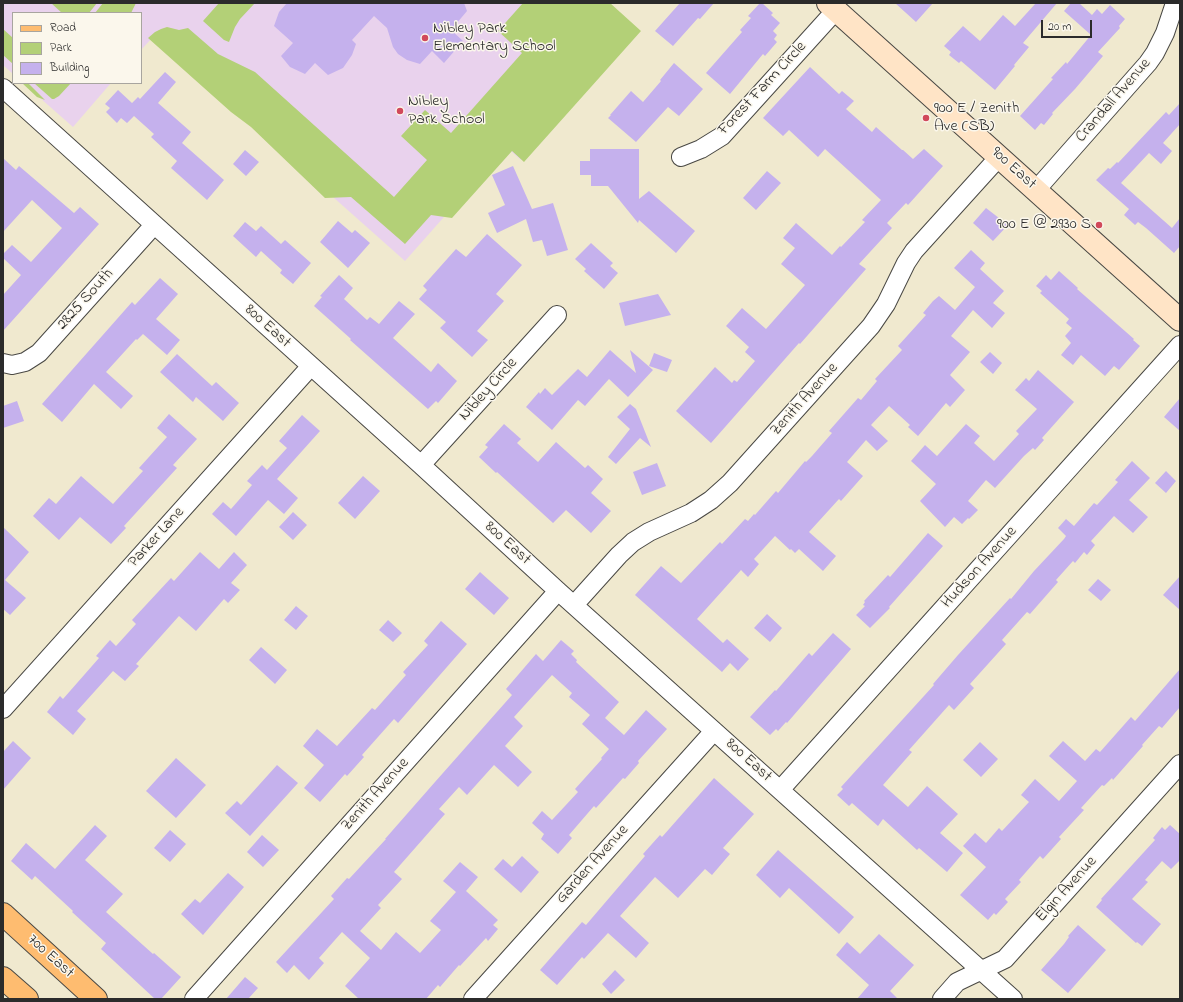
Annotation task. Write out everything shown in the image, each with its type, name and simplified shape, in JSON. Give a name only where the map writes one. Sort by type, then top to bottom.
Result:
[{"type":"main road","name":"700 East","points":[[3,914],[96,999]]},
{"type":"main road","points":[[3,978],[27,999]]},
{"type":"street","name":"Forest Farm Circle","points":[[681,157],[702,149],[722,136],[832,6]]},
{"type":"street","name":"900 East","points":[[832,6],[1180,320]]},
{"type":"street","name":"Crandall Avenue","points":[[1036,190],[1148,63],[1161,43],[1176,8]]},
{"type":"street","name":"800 East","points":[[3,88],[558,591],[1012,999]]},
{"type":"street","name":"Zenith Avenue","points":[[574,605],[619,555],[633,542],[649,532],[691,513],[711,500],[730,483],[871,326],[886,304],[910,257],[999,157]]},
{"type":"street","name":"2825 South","points":[[7,364],[25,362],[39,353],[154,225]]},
{"type":"street","name":"Nibley Circle","points":[[421,466],[557,315]]},
{"type":"street","name":"Hudson Avenue","points":[[780,790],[1180,346]]},
{"type":"street","name":"Parker Lane","points":[[3,709],[311,366]]},
{"type":"street","name":"Zenith Avenue","points":[[194,999],[558,591]]},
{"type":"street","name":"Garden Avenue","points":[[473,999],[714,731]]},
{"type":"street","name":"Elgin Avenue","points":[[942,999],[957,982],[1005,960],[1180,764]]},
{"type":"shaded area","name":"Nibley Park School","points":[[3,3],[608,3],[637,29],[521,160],[506,147],[405,261],[153,37],[142,49],[142,12],[12,12],[12,73],[3,65]]},
{"type":"shaded area","points":[[24,84],[110,84],[73,127]]},
{"type":"green space","points":[[51,3],[97,3],[90,12],[61,12]]},
{"type":"green space","points":[[103,3],[136,3],[132,12],[96,12]]},
{"type":"green space","points":[[219,3],[255,3],[240,19],[229,42],[224,40],[203,21]]},
{"type":"green space","points":[[523,3],[610,3],[641,31],[524,162],[512,151],[452,218],[431,215],[405,244],[351,197],[325,198],[251,127],[231,112],[148,38],[155,32],[167,27],[179,30],[188,28],[218,54],[255,72],[394,197],[427,160],[401,136],[425,110],[451,133],[522,53],[498,31]]},
{"type":"green space","points":[[3,29],[12,37],[12,63],[3,55]]},
{"type":"green space","points":[[23,84],[29,84],[45,100],[37,97]]},
{"type":"green space","points":[[35,84],[70,84],[59,96],[52,99]]},
{"type":"building","name":"Nibley Park Elementary School","points":[[287,3],[464,3],[467,11],[451,30],[463,41],[444,63],[432,51],[420,64],[407,60],[398,54],[393,47],[387,28],[374,16],[352,40],[356,44],[352,55],[343,68],[328,75],[315,63],[305,74],[290,67],[281,56],[293,43],[274,26],[279,12]]},
{"type":"building","points":[[680,3],[714,3],[700,19],[698,18],[673,46],[655,31]]},
{"type":"building","points":[[760,3],[762,3],[773,13],[771,15],[780,23],[773,31],[777,35],[774,39],[777,42],[765,56],[763,54],[730,94],[706,73],[742,32],[740,30],[751,18],[748,16]]},
{"type":"building","points":[[895,3],[933,3],[916,22]]},
{"type":"building","points":[[1036,3],[1057,3],[1023,43],[1029,47],[995,90],[961,61],[959,63],[949,55],[951,52],[944,46],[963,26],[980,41],[1003,15],[1015,26]]},
{"type":"building","points":[[1071,3],[1079,3],[1092,15],[1097,9],[1102,14],[1110,5],[1125,19],[1119,26],[1120,28],[1098,52],[1103,56],[1052,113],[1053,114],[1044,125],[1041,123],[1035,130],[1020,116],[1053,79],[1051,78],[1066,62],[1067,64],[1091,35],[1064,11]]},
{"type":"building","points":[[674,63],[703,89],[679,116],[668,107],[636,142],[608,118],[631,91],[643,102]]},
{"type":"building","points":[[810,67],[839,94],[842,91],[854,101],[846,109],[872,132],[876,127],[913,159],[924,149],[943,166],[908,205],[906,203],[887,223],[892,228],[859,264],[866,269],[711,443],[676,411],[715,367],[732,383],[734,380],[737,382],[755,361],[745,352],[749,347],[726,326],[742,308],[766,329],[805,285],[781,264],[795,248],[783,238],[796,223],[832,255],[865,222],[862,220],[881,200],[825,149],[818,157],[789,130],[783,136],[763,118]]},
{"type":"building","points":[[165,72],[176,82],[158,103],[191,132],[182,143],[224,180],[207,200],[171,168],[177,161],[151,137],[154,134],[134,116],[127,123],[121,118],[117,123],[106,112],[110,108],[105,104],[118,90],[132,103],[138,97],[140,99]]},
{"type":"building","points":[[1180,103],[1180,124],[1163,143],[1172,151],[1161,164],[1149,153],[1121,183],[1172,228],[1180,218],[1180,246],[1174,253],[1146,228],[1138,222],[1135,225],[1124,215],[1129,209],[1096,180],[1108,168],[1110,169],[1117,162],[1118,163],[1166,112],[1169,115]]},
{"type":"building","points":[[590,149],[639,149],[639,199],[649,191],[695,231],[676,253],[639,220],[638,223],[608,186],[591,186],[591,175],[580,175],[580,161],[590,161]]},
{"type":"building","points":[[245,150],[259,162],[246,176],[233,164]]},
{"type":"building","points":[[3,158],[16,170],[19,166],[74,213],[80,207],[99,224],[3,331],[3,295],[21,275],[3,258],[3,254],[12,245],[31,262],[62,228],[32,200],[3,232]]},
{"type":"building","points":[[513,166],[532,209],[553,203],[568,250],[547,256],[542,240],[533,242],[526,219],[497,233],[488,213],[505,205],[492,175]]},
{"type":"building","points":[[767,171],[781,183],[756,210],[743,198]]},
{"type":"building","points":[[986,208],[1008,225],[993,241],[973,223]]},
{"type":"building","points":[[338,221],[352,233],[355,230],[370,243],[348,268],[320,242]]},
{"type":"building","points":[[245,222],[256,231],[261,226],[281,244],[285,240],[311,263],[293,284],[280,273],[282,270],[261,251],[256,257],[233,236]]},
{"type":"building","points":[[487,234],[522,265],[496,294],[504,301],[477,331],[488,340],[472,357],[440,328],[446,322],[419,299],[427,290],[423,286],[456,249],[466,257]]},
{"type":"building","points":[[591,243],[613,263],[610,266],[618,273],[604,289],[584,271],[586,269],[575,259]]},
{"type":"building","points":[[971,250],[985,263],[980,269],[1004,291],[993,303],[1005,313],[992,328],[973,310],[951,336],[970,352],[950,375],[965,390],[950,407],[946,403],[918,436],[908,427],[910,425],[889,406],[871,425],[888,441],[877,451],[866,440],[847,462],[863,476],[841,501],[839,499],[809,532],[836,556],[823,571],[799,549],[795,553],[775,536],[754,559],[759,564],[748,577],[741,570],[697,619],[723,643],[727,639],[749,659],[738,671],[730,663],[722,672],[635,595],[661,566],[681,583],[720,542],[722,544],[745,519],[748,521],[754,514],[755,515],[776,491],[778,493],[805,461],[806,462],[812,456],[832,433],[829,431],[858,398],[861,400],[877,381],[875,379],[902,350],[898,346],[926,315],[923,313],[933,301],[939,296],[955,310],[975,287],[954,268]]},
{"type":"building","points":[[1059,271],[1140,346],[1119,370],[1114,366],[1105,376],[1081,355],[1073,365],[1061,355],[1071,343],[1065,336],[1072,328],[1066,323],[1069,319],[1040,293],[1042,291],[1036,286],[1046,275],[1051,280]]},
{"type":"building","points":[[339,275],[353,288],[344,299],[367,320],[370,317],[379,324],[399,301],[415,314],[393,338],[431,372],[438,363],[457,381],[438,403],[436,401],[428,409],[314,306],[322,297],[320,296]]},
{"type":"building","points":[[160,278],[178,294],[156,319],[180,340],[167,355],[143,334],[137,340],[136,339],[106,372],[133,396],[121,409],[94,384],[62,422],[42,404],[132,302],[135,305]]},
{"type":"building","points":[[658,294],[671,315],[625,326],[619,303]]},
{"type":"building","points":[[610,350],[636,373],[630,350],[653,370],[628,397],[609,379],[585,406],[578,400],[552,430],[526,407],[539,392],[540,394],[545,388],[552,395],[578,369],[587,377]]},
{"type":"building","points":[[990,352],[1002,363],[993,374],[980,362]]},
{"type":"building","points":[[654,353],[672,360],[667,372],[649,366]]},
{"type":"building","points":[[177,354],[212,386],[216,382],[239,403],[223,421],[196,397],[193,402],[160,372]]},
{"type":"building","points":[[1038,370],[1074,402],[1042,438],[1044,440],[1035,450],[1033,448],[1024,456],[995,488],[986,480],[968,501],[978,510],[969,519],[968,518],[962,524],[954,517],[945,527],[920,501],[936,484],[911,461],[925,445],[937,456],[966,424],[980,436],[974,443],[994,461],[1019,434],[1016,431],[1037,409],[1015,390],[1026,378],[1029,381]]},
{"type":"building","points":[[1180,398],[1180,431],[1164,417]]},
{"type":"building","points":[[17,401],[24,421],[3,428],[3,406]]},
{"type":"building","points":[[630,404],[636,409],[651,447],[640,438],[616,464],[608,457],[630,429],[617,417]]},
{"type":"building","points":[[169,414],[197,439],[173,465],[177,468],[124,526],[126,528],[111,544],[80,517],[59,540],[33,516],[49,498],[56,504],[81,476],[113,504],[143,471],[139,468],[167,437],[157,428]]},
{"type":"building","points":[[302,415],[320,431],[277,479],[298,498],[284,514],[268,500],[236,536],[212,514],[223,502],[231,509],[252,485],[247,481],[262,465],[267,470],[287,448],[279,441]]},
{"type":"building","points":[[504,424],[521,439],[517,443],[538,462],[556,442],[585,468],[588,465],[603,479],[591,493],[611,511],[591,533],[566,510],[553,523],[479,457],[488,447],[485,445]]},
{"type":"building","points":[[1132,461],[1150,478],[1129,500],[1148,517],[1133,533],[1114,516],[1091,541],[1095,545],[1087,555],[1084,552],[1075,563],[1073,561],[1056,580],[1058,582],[1030,614],[1027,612],[1002,640],[1006,644],[970,684],[974,688],[954,710],[949,705],[909,750],[912,752],[883,785],[908,807],[927,786],[958,814],[940,833],[963,853],[947,872],[919,848],[917,850],[883,819],[878,826],[852,803],[849,806],[837,795],[843,789],[841,787],[934,685],[933,684],[958,655],[1010,598],[1011,599],[1034,571],[1064,539],[1066,536],[1058,528],[1066,519],[1074,526],[1094,503],[1097,505],[1118,482],[1115,480]]},
{"type":"building","points":[[657,463],[666,486],[642,495],[633,472]]},
{"type":"building","points":[[1166,471],[1176,481],[1166,493],[1155,483]]},
{"type":"building","points":[[363,476],[380,491],[355,519],[338,503]]},
{"type":"building","points":[[293,512],[307,525],[293,540],[279,527]]},
{"type":"building","points":[[3,527],[29,552],[5,580],[26,598],[10,615],[3,609]]},
{"type":"building","points":[[928,533],[943,546],[889,607],[890,608],[870,628],[856,615],[865,606],[863,605],[865,602],[864,601],[888,575],[890,577]]},
{"type":"building","points":[[200,552],[219,569],[234,552],[247,565],[231,583],[240,590],[228,603],[224,599],[196,631],[179,616],[136,664],[139,666],[125,681],[113,671],[77,711],[86,719],[73,735],[47,712],[60,696],[63,699],[99,658],[96,656],[110,640],[116,646],[136,624],[132,620],[171,578],[174,581]]},
{"type":"building","points":[[480,572],[509,598],[494,615],[465,589]]},
{"type":"building","points":[[1180,576],[1180,610],[1163,595]]},
{"type":"building","points":[[1098,579],[1111,590],[1101,601],[1088,590]]},
{"type":"building","points":[[296,606],[308,616],[296,630],[284,620]]},
{"type":"building","points":[[767,614],[782,628],[770,642],[754,628]]},
{"type":"building","points":[[388,620],[402,633],[393,642],[379,630]]},
{"type":"building","points":[[441,621],[467,644],[398,723],[394,719],[362,755],[364,757],[347,776],[345,774],[320,802],[304,788],[324,765],[303,746],[317,729],[337,746],[372,708],[375,710],[406,675],[403,672],[428,645],[424,641]]},
{"type":"building","points":[[833,633],[851,649],[787,723],[786,722],[778,731],[776,729],[770,735],[750,717],[775,690],[776,691],[809,653],[812,656]]},
{"type":"building","points":[[561,640],[574,651],[571,654],[577,660],[576,662],[619,702],[605,718],[624,735],[646,710],[667,729],[638,761],[639,763],[625,779],[623,778],[596,808],[594,806],[569,835],[572,838],[558,854],[541,839],[544,834],[532,823],[542,811],[552,820],[578,792],[575,789],[609,749],[582,724],[590,715],[569,697],[572,693],[552,675],[514,717],[523,726],[505,746],[532,772],[518,787],[494,765],[467,795],[459,787],[439,809],[445,814],[394,872],[402,879],[378,905],[381,908],[360,931],[381,950],[396,932],[420,953],[441,930],[430,921],[456,892],[443,881],[460,862],[478,877],[466,891],[498,920],[493,925],[498,929],[488,941],[486,938],[460,966],[459,965],[440,987],[438,985],[426,999],[359,999],[345,986],[370,958],[342,932],[319,958],[324,963],[309,980],[294,965],[287,973],[276,962],[334,899],[331,896],[386,839],[512,695],[506,689],[536,654],[543,661]]},
{"type":"building","points":[[261,647],[287,670],[275,684],[249,660]]},
{"type":"building","points":[[1180,669],[1180,707],[1162,728],[1159,726],[1113,780],[1112,778],[1104,786],[1102,785],[1081,808],[1084,810],[1059,837],[1061,839],[1043,859],[1040,856],[1019,880],[1021,882],[1005,899],[1008,902],[996,915],[994,913],[988,920],[960,895],[986,867],[963,846],[975,833],[986,843],[999,828],[1002,831],[1029,802],[1021,795],[1035,779],[1059,801],[1077,781],[1049,756],[1063,741],[1085,761],[1096,749],[1100,752],[1131,717],[1135,721]]},
{"type":"building","points":[[13,741],[31,758],[3,790],[3,752]]},
{"type":"building","points":[[980,742],[998,759],[981,777],[963,760]]},
{"type":"building","points":[[176,758],[206,785],[176,818],[146,791]]},
{"type":"building","points":[[277,765],[298,783],[250,836],[225,813],[237,801],[241,805]]},
{"type":"building","points":[[714,778],[754,814],[723,848],[730,854],[712,875],[705,869],[678,898],[655,877],[620,916],[649,943],[636,958],[608,933],[584,959],[582,957],[557,985],[540,970],[582,922],[586,925],[645,856],[643,854],[660,835],[662,837]]},
{"type":"building","points":[[95,825],[107,836],[85,860],[123,894],[106,912],[181,977],[161,999],[155,999],[101,949],[106,943],[35,876],[32,880],[11,861],[26,843],[55,869]]},
{"type":"building","points":[[1170,825],[1180,834],[1180,860],[1171,869],[1162,861],[1145,880],[1148,882],[1132,899],[1161,924],[1142,946],[1137,942],[1136,943],[1096,907],[1102,900],[1101,899],[1155,840],[1153,838],[1162,827],[1165,830]]},
{"type":"building","points":[[170,830],[186,844],[170,862],[154,848]]},
{"type":"building","points":[[262,835],[279,850],[263,867],[247,852]]},
{"type":"building","points":[[778,850],[854,917],[839,934],[789,888],[780,898],[756,875]]},
{"type":"building","points":[[522,856],[539,872],[521,893],[494,869],[503,859],[512,867]]},
{"type":"building","points":[[228,873],[244,887],[203,935],[181,914],[195,899],[200,903]]},
{"type":"building","points":[[1078,925],[1106,950],[1068,993],[1041,970],[1064,944],[1069,937],[1068,936]]},
{"type":"building","points":[[879,934],[914,965],[890,991],[898,999],[857,999],[869,985],[836,955],[847,942],[860,954]]},
{"type":"building","points":[[615,970],[625,980],[611,994],[602,984]]},
{"type":"building","points":[[245,977],[258,988],[248,999],[226,999]]},
{"type":"place","name":"Nibley Park Elementary School","points":[[425,38]]},
{"type":"place","name":"Nibley Park School","points":[[400,111]]},
{"type":"place","name":"900 E / Zenith Ave (SB)","points":[[926,118]]},
{"type":"place","name":"900 E @ 2930 S","points":[[1099,225]]}]
